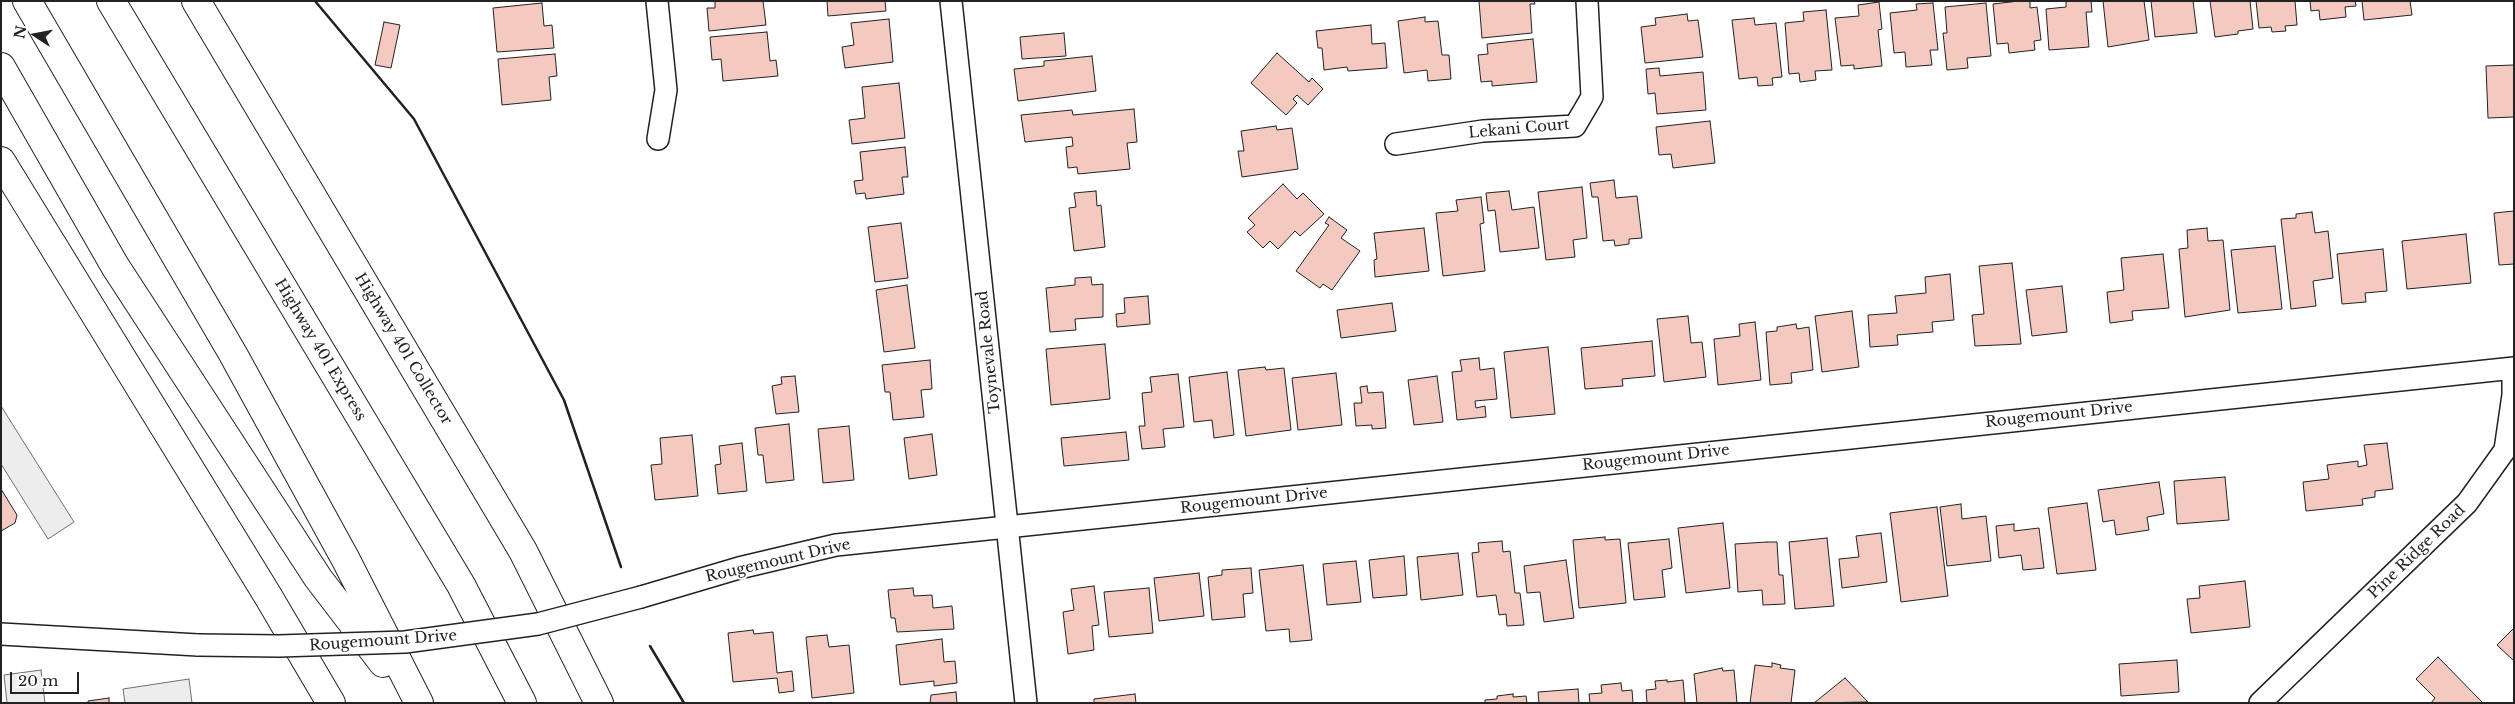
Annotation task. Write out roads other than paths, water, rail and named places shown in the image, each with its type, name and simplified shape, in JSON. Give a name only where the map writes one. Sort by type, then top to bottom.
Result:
[{"type":"highway","points":[[27,1],[233,354],[346,560],[419,703]]},
{"type":"highway","name":"Highway 401 Express","points":[[111,1],[461,585],[522,703]]},
{"type":"highway","name":"Highway 401 Collector","points":[[196,1],[523,551],[599,703]]},
{"type":"highway","points":[[1,67],[120,274],[318,578],[413,703]]},
{"type":"highway","points":[[1,161],[268,596],[331,703]]},
{"type":"street","points":[[658,1],[666,90],[658,139]]},
{"type":"street","name":"Toynevale Road","points":[[951,1],[1026,703]]},
{"type":"street","name":"Lekani Court","points":[[1396,144],[1483,131],[1575,126],[1592,98],[1587,1]]},
{"type":"street","name":"Rougemount Drive","points":[[1,634],[198,645],[279,646],[404,642],[538,624],[641,597],[739,568],[836,545],[2513,368]]},
{"type":"street","name":"Pine Ridge Road","points":[[2260,703],[2467,503],[2505,450],[2513,395],[2513,368]]}]
